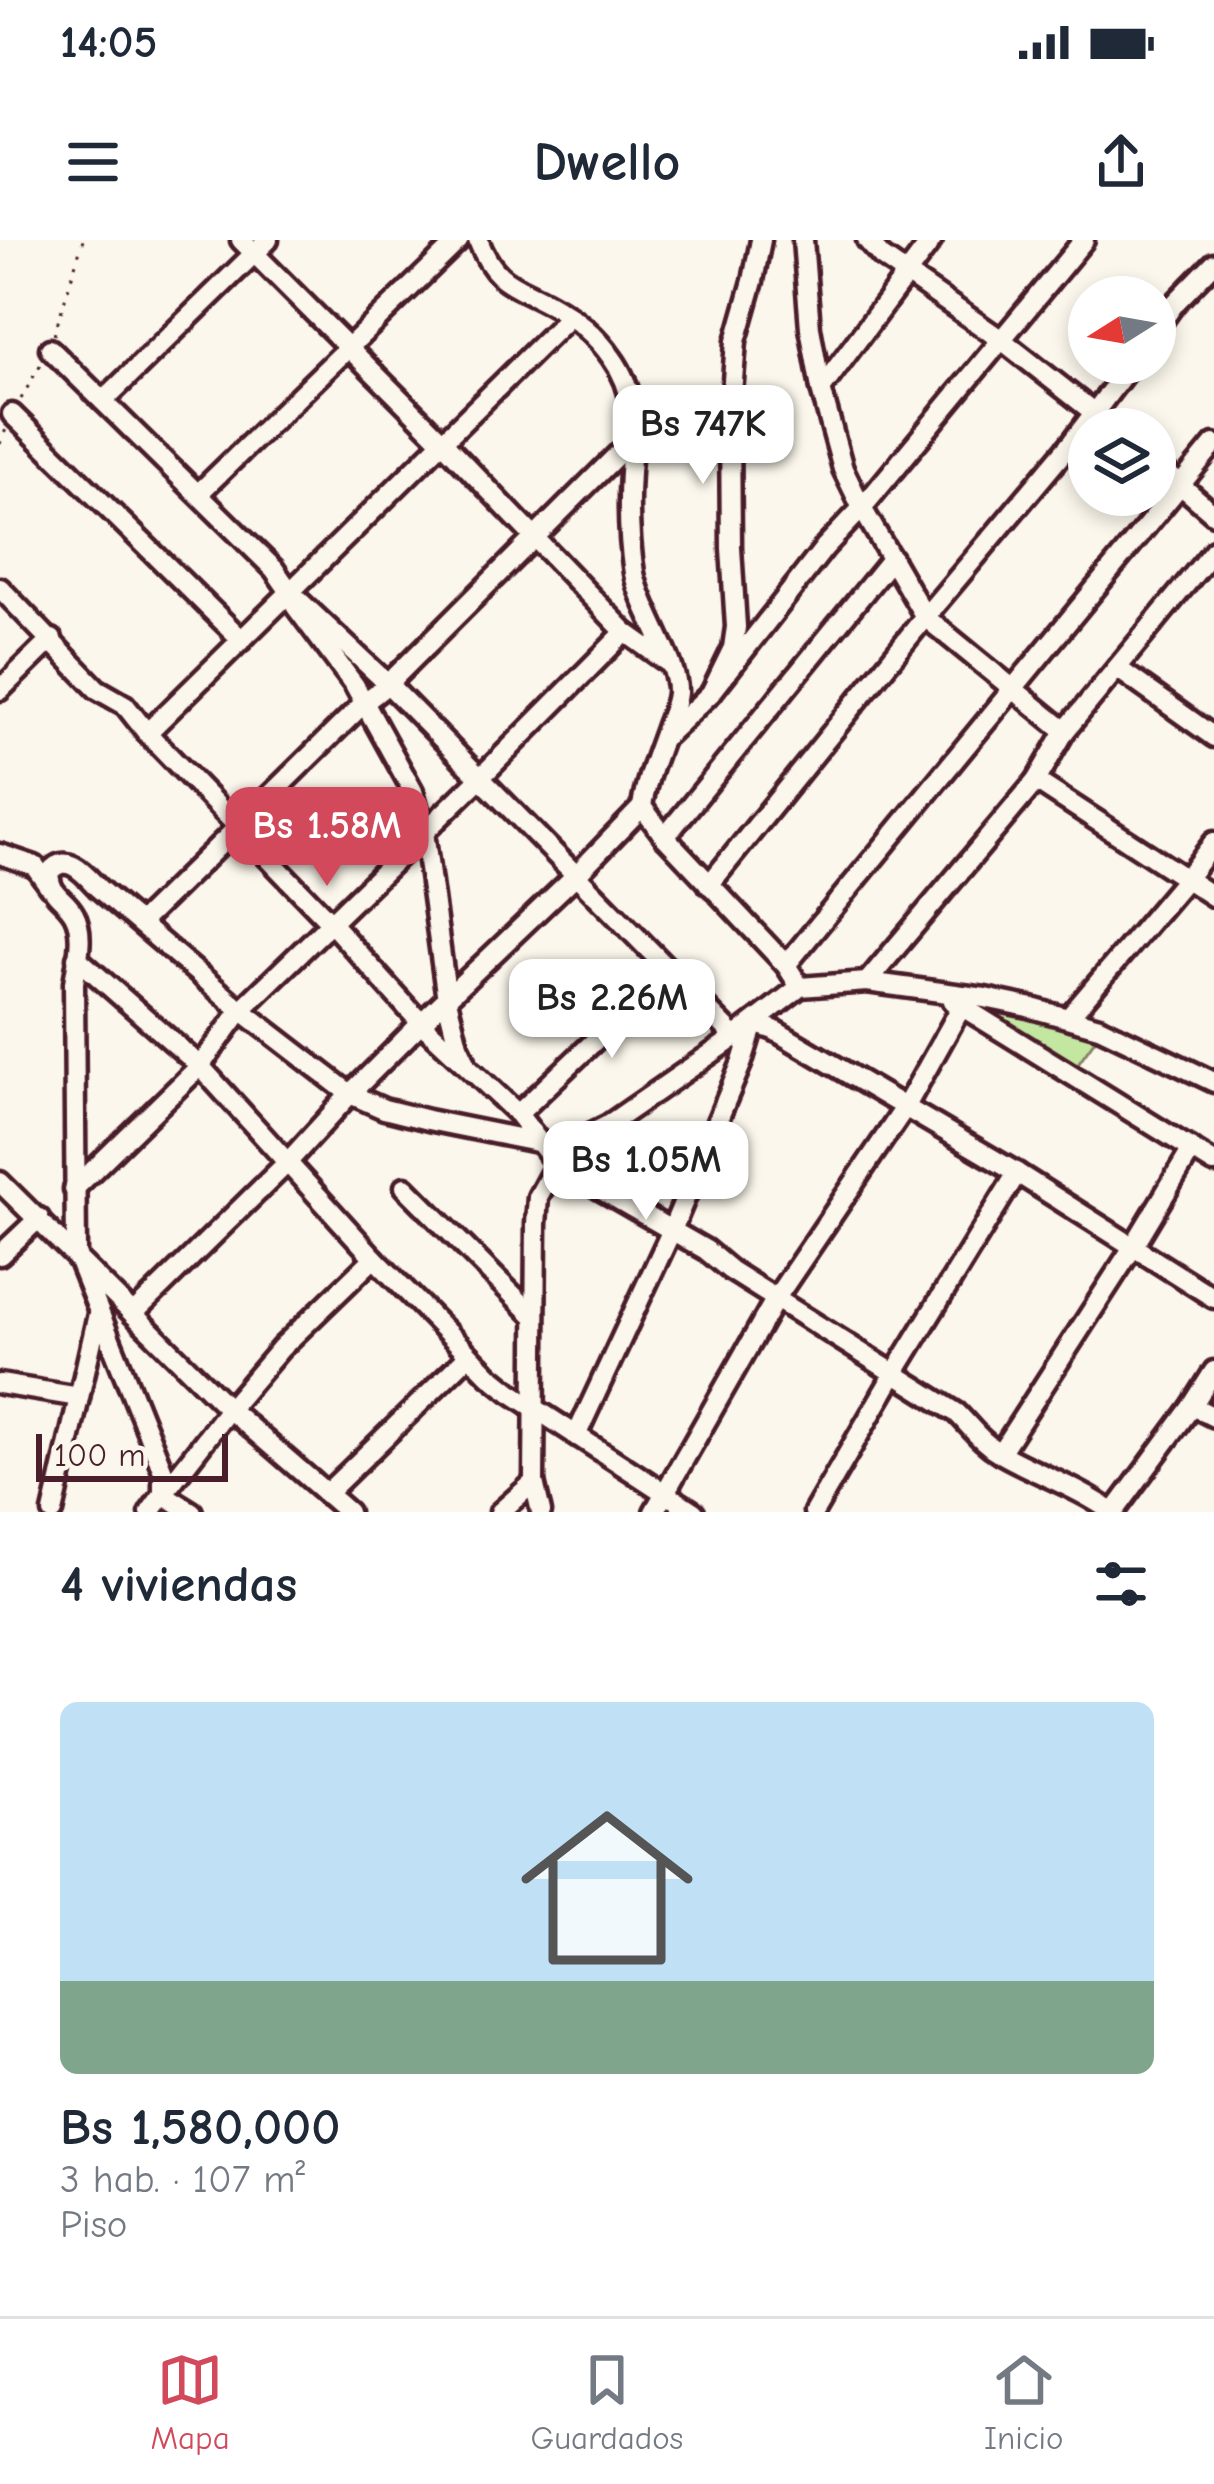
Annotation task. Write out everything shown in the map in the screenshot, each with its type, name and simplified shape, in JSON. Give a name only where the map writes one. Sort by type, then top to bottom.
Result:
[{"type":"street","points":[[199,493],[459,240]]},
{"type":"street","points":[[133,1314],[642,807],[677,696],[671,664],[634,576],[632,402],[622,372],[593,336],[548,302],[514,287],[484,256],[478,240]]},
{"type":"street","points":[[711,693],[733,648],[736,627],[730,420],[736,341],[761,240]]},
{"type":"street","points":[[803,240],[810,328],[821,389],[843,469],[862,508],[925,616],[1065,731]]},
{"type":"street","points":[[821,389],[932,240]]},
{"type":"street","points":[[662,740],[711,693],[825,547],[1084,240]]},
{"type":"street","points":[[103,401],[255,245],[625,632],[671,664]]},
{"type":"street","points":[[875,246],[904,274],[1004,340],[1091,408]]},
{"type":"street","points":[[1176,301],[1214,263]]},
{"type":"street","points":[[146,733],[569,317]]},
{"type":"street","points":[[50,349],[199,493],[274,569],[290,592],[388,684],[735,1037]]},
{"type":"street","points":[[1097,408],[1116,384]]},
{"type":"street","points":[[12,414],[242,640]]},
{"type":"street","points":[[140,923],[605,467],[634,444]]},
{"type":"street","points":[[709,885],[1068,444]]},
{"type":"street","points":[[786,965],[1214,444]]},
{"type":"street","points":[[1176,481],[1214,514]]},
{"type":"street","points":[[867,982],[1036,781],[1065,731],[1214,550]]},
{"type":"street","points":[[664,837],[892,558]]},
{"type":"street","points":[[0,588],[97,689],[125,705],[146,733],[240,826],[421,1023],[518,1114],[556,1164],[706,1250],[730,1270],[957,1413],[984,1443],[1113,1512],[1214,1371]]},
{"type":"street","points":[[290,592],[298,613],[365,702],[413,791],[424,832],[448,1000],[467,1064]]},
{"type":"street","points":[[74,1189],[200,1066],[241,1010],[625,632]]},
{"type":"street","points":[[0,690],[52,639]]},
{"type":"street","points":[[1117,668],[1214,737]]},
{"type":"street","points":[[1036,781],[1214,897]]},
{"type":"street","points":[[642,807],[664,837],[786,965],[800,987]]},
{"type":"street","points":[[1069,1017],[1214,842]]},
{"type":"street","points":[[0,854],[35,866],[75,915],[79,942],[74,983],[76,1254],[163,1471],[163,1494]]},
{"type":"street","points":[[52,890],[49,873],[53,867],[68,862],[82,871],[241,1010],[350,1094],[384,1109],[542,1143],[572,1143],[596,1131],[800,987],[867,982],[930,989],[1069,1017],[1214,1082]]},
{"type":"street","points":[[77,958],[200,1066],[374,1258],[510,1392],[694,1512]]},
{"type":"street","points":[[518,1114],[669,970]]},
{"type":"street","points":[[930,989],[1214,1163]]},
{"type":"street","points":[[654,1512],[776,1298],[906,1106],[962,1006]]},
{"type":"street","points":[[754,1023],[775,1030],[906,1106],[1214,1298]]},
{"type":"street","points":[[576,1436],[671,1232],[754,1023]]},
{"type":"street","points":[[1000,1453],[1192,1150]]},
{"type":"street","points":[[542,1512],[534,1482],[533,1315],[538,1197],[556,1164]]},
{"type":"street","points":[[814,1512],[1017,1173]]},
{"type":"street","points":[[0,1182],[229,1409],[348,1512]]},
{"type":"street","points":[[405,1187],[533,1315]]},
{"type":"street","points":[[0,1255],[39,1218]]},
{"type":"street","points":[[150,1512],[281,1348],[374,1258]]},
{"type":"street","points":[[53,1512],[98,1314]]},
{"type":"street","points":[[326,1495],[469,1354]]},
{"type":"street","points":[[0,1384],[79,1397]]},
{"type":"street","points":[[1192,1406],[1214,1418]]},
{"type":"street","points":[[500,1512],[534,1482]]},
{"type":"street","points":[[163,1494],[192,1512]]},
{"type":"green space","points":[[975,1002],[1099,1034],[1074,1069]]}]
